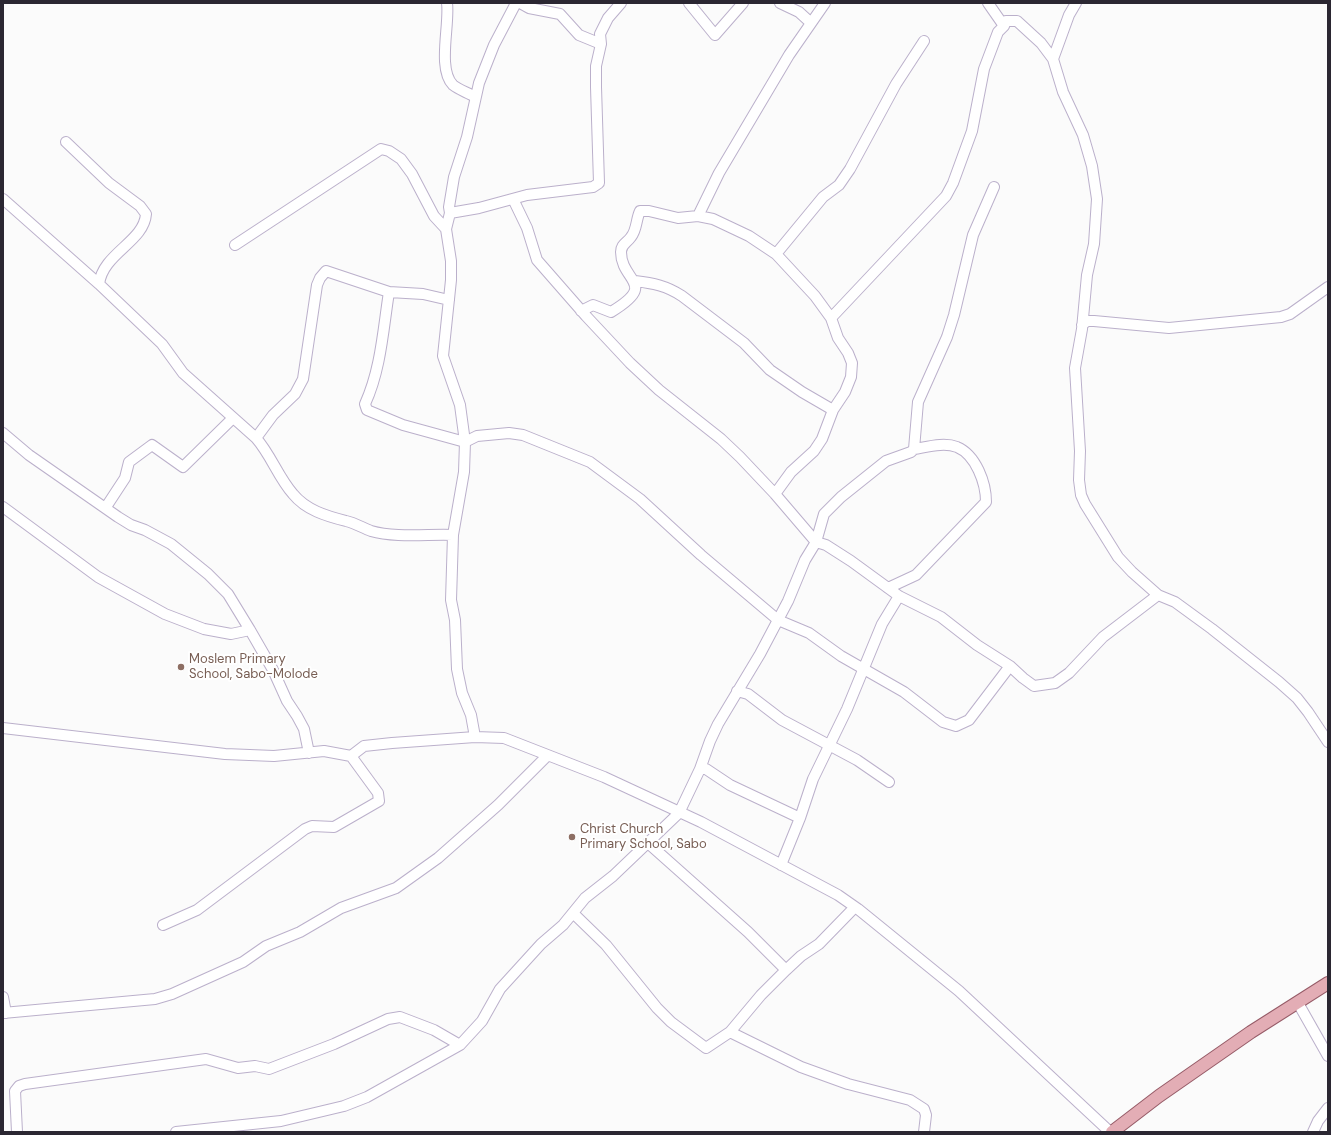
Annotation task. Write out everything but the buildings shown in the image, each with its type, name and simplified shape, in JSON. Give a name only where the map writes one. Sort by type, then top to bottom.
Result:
[{"type":"main road","points":[[1111,1132],[1187,1076],[1251,1032],[1328,984]]},
{"type":"street","points":[[447,3],[447,72],[453,85],[475,97]]},
{"type":"street","points":[[475,737],[471,715],[460,684],[456,663],[454,620],[451,600],[453,535],[464,472],[465,442],[460,405],[443,356],[451,280],[446,229],[450,213],[449,207],[454,177],[467,137],[475,97],[487,61],[516,3]]},
{"type":"street","points":[[520,3],[529,8],[560,14],[579,35],[600,44]]},
{"type":"street","points":[[450,213],[479,208],[527,194],[593,187],[599,183],[597,159],[598,115],[596,66],[600,44],[600,34],[608,18],[622,3]]},
{"type":"street","points":[[689,3],[715,35],[743,3]]},
{"type":"street","points":[[780,3],[799,12],[811,23]]},
{"type":"street","points":[[698,216],[719,173],[743,132],[789,55],[825,3]]},
{"type":"street","points":[[988,3],[1004,26]]},
{"type":"street","points":[[1053,59],[1069,15],[1076,3]]},
{"type":"street","points":[[831,318],[946,196],[954,183],[972,131],[984,69],[998,32],[1004,26],[1006,21],[1012,20],[1017,22],[1041,43],[1053,59],[1063,92],[1083,136],[1092,166],[1097,199],[1097,225],[1087,275],[1082,325],[1077,355],[1075,386],[1081,495],[1118,557],[1132,572],[1158,595],[1175,602],[1279,682],[1301,703],[1328,742]]},
{"type":"street","points":[[776,254],[823,197],[839,185],[850,169],[896,84],[924,41]]},
{"type":"street","points":[[66,142],[109,184],[140,206],[146,214],[144,224],[138,232],[102,269],[99,284]]},
{"type":"street","points":[[235,245],[381,149],[402,159],[412,174],[434,216],[446,229]]},
{"type":"street","points":[[914,449],[918,402],[947,337],[954,315],[973,235],[994,187]]},
{"type":"street","points":[[3,199],[99,284],[162,344],[183,373],[256,438],[292,493],[310,509],[372,531],[399,534],[453,535]]},
{"type":"street","points":[[513,199],[527,228],[537,260],[581,311],[630,363],[659,390],[721,439],[775,494],[816,542],[826,545],[899,596],[941,617],[976,645],[1010,666],[1034,686],[1055,683],[1069,673],[1103,636],[1158,595]]},
{"type":"street","points":[[581,311],[593,305],[611,312],[633,294],[636,288],[635,281],[622,262],[621,248],[623,244],[631,238],[640,211],[649,211],[678,218],[698,216],[713,219],[742,233],[776,254],[815,296],[831,318],[838,338],[848,353],[852,363],[851,377],[845,392],[833,410],[822,439],[814,451],[791,472],[775,494]]},
{"type":"street","points":[[256,438],[273,415],[300,388],[303,379],[317,286],[323,273],[326,271],[388,292],[423,294],[449,300]]},
{"type":"street","points":[[635,281],[672,289],[744,342],[770,370],[792,386],[833,410]]},
{"type":"street","points":[[1082,325],[1094,320],[1169,328],[1281,317],[1290,314],[1328,287]]},
{"type":"street","points":[[388,292],[379,362],[365,408],[403,425],[465,442],[477,436],[510,433],[523,435],[590,462],[640,499],[696,551],[778,620],[809,633],[841,656],[904,692],[943,722],[956,726],[969,720],[1010,666]]},
{"type":"street","points":[[106,507],[125,478],[129,462],[152,445],[183,467],[232,418]]},
{"type":"street","points":[[3,433],[51,471],[131,525],[146,530],[171,544],[208,574],[228,594],[273,670],[287,701],[297,716],[304,730],[309,753]]},
{"type":"street","points":[[176,1132],[281,1121],[344,1106],[367,1097],[460,1045],[482,1021],[500,988],[544,940],[563,925],[585,898],[613,876],[679,813],[700,769],[710,740],[794,589],[805,560],[816,542],[824,514],[841,497],[886,461],[912,452],[914,449],[946,445],[957,447],[975,464],[984,486],[986,502],[916,575],[888,588]]},
{"type":"street","points":[[3,507],[98,576],[165,614],[204,629],[231,634],[250,630]]},
{"type":"street","points":[[781,865],[800,818],[813,779],[848,709],[882,624],[899,596]]},
{"type":"street","points":[[737,692],[748,694],[782,720],[856,760],[889,782]]},
{"type":"street","points":[[3,728],[225,754],[261,756],[324,751],[351,756],[378,793],[379,802],[334,827],[312,826],[305,829],[197,910],[163,925]]},
{"type":"street","points":[[351,756],[364,746],[475,737],[504,738],[611,780],[701,822],[838,894],[959,991],[1111,1132]]},
{"type":"street","points":[[3,996],[4,1013],[155,1000],[172,994],[243,962],[266,946],[300,932],[341,908],[396,888],[438,858],[498,805],[547,756]]},
{"type":"street","points":[[700,769],[706,769],[730,785],[800,818]]},
{"type":"street","points":[[648,843],[748,932],[786,970]]},
{"type":"street","points":[[573,913],[606,945],[657,1008],[706,1048],[730,1032],[761,995],[801,956],[819,944],[855,907]]},
{"type":"street","points":[[1298,1003],[1328,1056]]},
{"type":"street","points":[[17,1132],[15,1091],[19,1086],[25,1084],[206,1060],[218,1061],[238,1068],[255,1066],[269,1069],[334,1044],[388,1019],[400,1017],[434,1030],[460,1045]]},
{"type":"street","points":[[730,1032],[801,1068],[848,1084],[910,1100],[924,1109],[926,1115],[924,1132]]},
{"type":"street","points":[[1313,1132],[1318,1121],[1328,1108]]},
{"type":"place","name":"Moslem Primary School, Sabo-Molode","points":[[181,667]]},
{"type":"place","name":"Christ Church Primary School, Sabo","points":[[572,837]]}]
